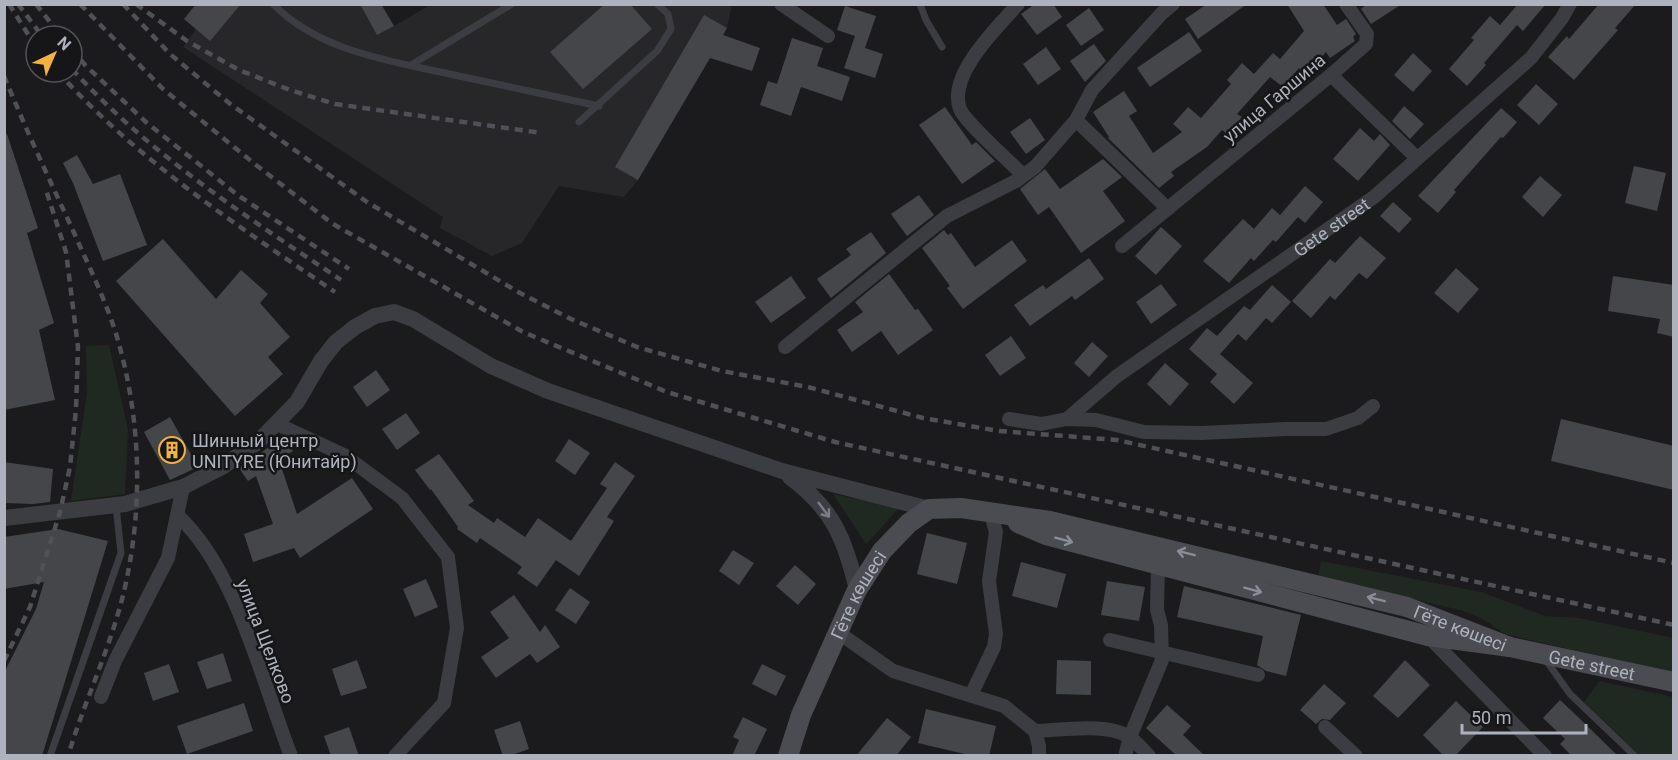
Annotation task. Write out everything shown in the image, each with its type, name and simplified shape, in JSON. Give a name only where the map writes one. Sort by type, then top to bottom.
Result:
[{"type":"main road","name":"Гёте көшесі","points":[[789,756],[801,715],[857,590],[882,551],[909,523],[929,509],[961,508],[1050,521],[1407,607],[1510,647]]},
{"type":"main road","name":"Гёте көшесі","points":[[990,511],[1046,535],[1428,636],[1510,647]]},
{"type":"main road","name":"Gete street","points":[[1510,647],[1674,682]]},
{"type":"street","points":[[781,4],[828,36]]},
{"type":"street","points":[[1018,4],[982,45],[960,79],[957,95],[960,110],[1023,175]]},
{"type":"street","name":"улица Гаршина","points":[[1122,246],[1366,44],[1367,34],[1346,4]]},
{"type":"street","name":"Gete street","points":[[1066,419],[1117,376],[1374,196],[1531,58],[1563,18],[1570,4]]},
{"type":"street","points":[[785,347],[947,216],[1035,167],[1076,120],[1092,90],[1163,7]]},
{"type":"street","points":[[1331,75],[1417,158]]},
{"type":"street","points":[[1076,120],[1167,209]]},
{"type":"street","points":[[4,518],[125,504],[183,487],[222,467],[259,441],[277,424],[297,402],[321,361],[336,342],[355,327],[375,316],[394,312],[413,319],[491,366],[548,391],[782,471],[929,509]]},
{"type":"street","points":[[1009,419],[1041,424],[1066,419],[1096,420],[1144,432],[1201,433],[1326,429],[1358,418],[1373,406]]},
{"type":"street","points":[[277,424],[344,455],[402,498],[447,557],[457,628],[444,703],[395,756]]},
{"type":"street","points":[[782,471],[808,490],[828,514],[848,551],[857,590]]},
{"type":"street","points":[[101,697],[115,661],[168,558],[183,487]]},
{"type":"street","points":[[971,695],[994,647],[996,634],[989,581],[996,532],[990,511]]},
{"type":"street","name":"улица Щелково","points":[[177,515],[211,557],[236,605],[291,756]]},
{"type":"street","points":[[1125,756],[1130,737],[1162,660],[1161,625],[1157,610],[1158,564]]},
{"type":"street","points":[[839,633],[893,671],[1004,706],[1035,731],[1039,756]]},
{"type":"street","points":[[1428,636],[1545,756]]},
{"type":"street","points":[[1110,640],[1258,675]]},
{"type":"street","points":[[1325,727],[1356,756]]},
{"type":"street","points":[[1035,731],[1096,729],[1115,731],[1130,737],[1149,756]]},
{"type":"lane","points":[[273,4],[280,12],[324,40],[376,57],[599,106]]},
{"type":"lane","points":[[411,65],[512,4]]},
{"type":"lane","points":[[579,122],[657,51],[671,29],[668,14],[657,4]]},
{"type":"lane","points":[[920,4],[942,47]]},
{"type":"lane","points":[[50,756],[121,553],[116,505]]},
{"type":"lane","points":[[1542,654],[1570,694],[1635,756]]},
{"type":"shaded area","points":[[196,5],[381,5],[394,26],[430,5],[732,5],[727,28],[638,180],[624,197],[559,186],[522,243],[492,256],[440,228],[443,217],[183,47],[196,29],[184,19]]},
{"type":"shaded area","points":[[109,345],[128,430],[125,494],[71,501],[87,393],[86,346]]},
{"type":"shaded area","points":[[833,494],[900,507],[866,544]]},
{"type":"shaded area","points":[[1321,561],[1481,592],[1545,616],[1579,618],[1673,638],[1673,673],[1505,634],[1483,619],[1464,611],[1318,577]]},
{"type":"shaded area","points":[[1599,681],[1673,697],[1673,755],[1640,755],[1584,702]]},
{"type":"building","points":[[196,4],[241,4],[210,41],[184,19]]},
{"type":"building","points":[[360,4],[381,4],[394,26],[377,35]]},
{"type":"building","points":[[605,4],[630,4],[652,29],[583,89],[550,52]]},
{"type":"building","points":[[1035,4],[1053,4],[1062,17],[1037,35],[1021,14]]},
{"type":"building","points":[[1207,4],[1247,4],[1198,39],[1185,19]]},
{"type":"building","points":[[1287,4],[1323,4],[1337,25],[1346,19],[1356,34],[1353,37],[1355,41],[1330,58],[1326,52],[1306,75],[1299,68],[1283,87],[1270,77],[1237,114],[1242,117],[1227,134],[1222,130],[1207,147],[1171,172],[1174,176],[1159,188],[1108,138],[1093,112],[1124,91],[1137,111],[1129,116],[1153,153],[1182,132],[1173,124],[1188,107],[1201,118],[1231,84],[1227,80],[1242,63],[1254,74],[1273,53],[1280,59],[1304,31]]},
{"type":"building","points":[[1367,4],[1402,4],[1371,24],[1361,9]]},
{"type":"building","points":[[1518,4],[1546,4],[1523,31],[1517,25],[1467,86],[1449,69],[1474,40],[1471,38],[1490,16],[1500,25]]},
{"type":"building","points":[[1599,4],[1636,4],[1615,28],[1618,30],[1574,80],[1548,57],[1567,36],[1569,39]]},
{"type":"building","points":[[845,6],[876,16],[865,48],[883,54],[875,78],[844,68],[855,36],[837,30]]},
{"type":"building","points":[[1089,8],[1104,30],[1081,46],[1066,25]]},
{"type":"building","points":[[704,15],[727,28],[723,35],[760,48],[752,71],[710,58],[638,180],[615,167]]},
{"type":"building","points":[[1189,32],[1202,51],[1150,87],[1137,68]]},
{"type":"building","points":[[792,38],[823,48],[817,66],[850,77],[842,101],[801,87],[791,116],[760,105],[768,81],[777,84]]},
{"type":"building","points":[[1094,44],[1106,61],[1085,82],[1070,61]]},
{"type":"building","points":[[1046,47],[1061,69],[1038,85],[1023,64]]},
{"type":"building","points":[[1413,53],[1432,71],[1413,92],[1394,75]]},
{"type":"building","points":[[1536,84],[1558,104],[1539,125],[1517,105]]},
{"type":"building","points":[[1404,106],[1424,124],[1410,139],[1392,121]]},
{"type":"building","points":[[945,107],[972,145],[976,142],[995,161],[962,184],[919,125]]},
{"type":"building","points":[[1501,108],[1517,122],[1454,190],[1456,192],[1438,213],[1418,196]]},
{"type":"building","points":[[1030,118],[1045,140],[1026,154],[1010,132]]},
{"type":"building","points":[[1360,128],[1374,141],[1380,134],[1390,145],[1358,181],[1333,159]]},
{"type":"building","points":[[7,134],[38,228],[27,233],[54,323],[39,330],[55,400],[4,410],[4,135]]},
{"type":"building","points":[[77,155],[93,184],[120,174],[147,245],[103,261],[63,163]]},
{"type":"building","points":[[1103,159],[1122,177],[1103,191],[1125,221],[1081,253],[1049,207],[1038,215],[1020,189],[1045,169],[1060,189]]},
{"type":"building","points":[[1634,166],[1666,173],[1657,211],[1625,203]]},
{"type":"building","points":[[1540,176],[1562,195],[1543,217],[1522,197]]},
{"type":"building","points":[[1305,186],[1323,202],[1305,223],[1298,217],[1276,242],[1273,240],[1254,261],[1251,258],[1229,283],[1203,261],[1243,219],[1254,229],[1272,208],[1280,215]]},
{"type":"building","points":[[919,195],[934,215],[907,236],[891,214]]},
{"type":"building","points":[[1393,202],[1412,219],[1399,233],[1380,216]]},
{"type":"building","points":[[1161,227],[1182,246],[1156,275],[1135,256]]},
{"type":"building","points":[[944,230],[948,235],[951,233],[975,267],[1012,240],[1027,261],[963,309],[947,288],[950,286],[922,248]]},
{"type":"building","points":[[871,232],[886,253],[831,298],[817,279],[851,255],[846,249]]},
{"type":"building","points":[[1360,236],[1386,258],[1367,279],[1359,273],[1335,300],[1330,296],[1311,318],[1292,301],[1330,259],[1335,263]]},
{"type":"building","points":[[163,239],[216,299],[241,270],[268,294],[260,303],[290,337],[268,357],[283,374],[235,416],[116,281]]},
{"type":"building","points":[[1089,258],[1104,279],[1075,300],[1072,296],[1030,326],[1014,305],[1043,285],[1046,289]]},
{"type":"building","points":[[1456,268],[1479,289],[1458,313],[1434,293]]},
{"type":"building","points":[[889,274],[933,330],[898,355],[881,331],[852,352],[837,330],[863,312],[855,302]]},
{"type":"building","points":[[791,276],[806,298],[771,323],[755,302]]},
{"type":"building","points":[[1613,276],[1674,285],[1674,337],[1657,333],[1660,319],[1608,311]]},
{"type":"building","points":[[1161,284],[1177,305],[1151,324],[1136,302]]},
{"type":"building","points":[[1272,285],[1291,302],[1272,323],[1266,318],[1246,341],[1238,334],[1220,354],[1253,383],[1234,404],[1210,382],[1217,374],[1189,349],[1207,328],[1217,336],[1244,306],[1250,310]]},
{"type":"building","points":[[1011,336],[1026,358],[1000,376],[985,355]]},
{"type":"building","points":[[1092,342],[1108,356],[1089,377],[1074,363]]},
{"type":"building","points":[[1165,363],[1189,384],[1170,406],[1147,384]]},
{"type":"building","points":[[376,370],[390,390],[367,407],[353,387]]},
{"type":"building","points":[[406,413],[420,433],[397,450],[382,429]]},
{"type":"building","name":"Шинный центр UNITYRE (Юнитайр)","points":[[170,417],[198,467],[170,480],[144,432]]},
{"type":"building","points":[[1561,419],[1674,446],[1674,490],[1551,461]]},
{"type":"building","points":[[283,437],[293,451],[279,460],[297,514],[352,478],[373,509],[300,558],[294,548],[253,562],[244,534],[273,524],[256,476],[248,481],[239,468]]},
{"type":"building","points":[[569,439],[590,453],[575,475],[555,461]]},
{"type":"building","points":[[439,454],[474,501],[468,505],[494,523],[497,518],[525,537],[538,518],[571,541],[607,488],[600,484],[615,462],[635,476],[607,517],[614,521],[579,576],[556,560],[537,587],[517,573],[522,567],[480,538],[477,543],[457,529],[458,527],[431,489],[415,470]]},
{"type":"building","points":[[4,462],[53,469],[50,502],[4,503]]},
{"type":"building","points":[[58,529],[108,541],[42,756],[4,756],[4,673],[36,609],[44,582],[4,589],[4,537]]},
{"type":"building","points":[[927,533],[967,543],[957,584],[917,574]]},
{"type":"building","points":[[733,550],[754,563],[739,585],[719,571]]},
{"type":"building","points":[[1021,562],[1066,574],[1057,608],[1012,596]]},
{"type":"building","points":[[795,565],[816,584],[798,605],[776,586]]},
{"type":"building","points":[[426,579],[438,607],[415,617],[403,589]]},
{"type":"building","points":[[1107,581],[1145,587],[1139,621],[1101,615]]},
{"type":"building","points":[[1184,586],[1301,615],[1286,676],[1266,671],[1257,665],[1263,636],[1177,617]]},
{"type":"building","points":[[570,588],[590,602],[576,624],[555,610]]},
{"type":"building","points":[[514,595],[540,632],[545,625],[560,647],[537,663],[530,654],[496,678],[481,657],[509,638],[490,612]]},
{"type":"building","points":[[223,653],[232,681],[207,689],[197,662]]},
{"type":"building","points":[[357,660],[367,688],[341,696],[332,669]]},
{"type":"building","points":[[1057,660],[1091,661],[1091,695],[1056,694]]},
{"type":"building","points":[[1405,660],[1430,685],[1398,718],[1373,696]]},
{"type":"building","points":[[169,664],[179,692],[153,701],[144,673]]},
{"type":"building","points":[[762,664],[786,676],[776,696],[752,684]]},
{"type":"building","points":[[1324,684],[1346,703],[1330,720],[1322,719],[1316,724],[1300,710]]},
{"type":"building","points":[[1560,700],[1618,756],[1572,756],[1560,744],[1565,739],[1543,718]]},
{"type":"building","points":[[1456,701],[1483,727],[1455,756],[1444,756],[1423,735]]},
{"type":"building","points":[[244,703],[253,731],[187,754],[177,726]]},
{"type":"building","points":[[1167,705],[1191,726],[1183,735],[1205,756],[1177,756],[1146,728]]},
{"type":"building","points":[[926,709],[996,726],[989,756],[973,756],[918,743]]},
{"type":"building","points":[[743,717],[767,729],[754,756],[732,756],[739,740],[733,737]]},
{"type":"building","points":[[887,718],[911,737],[896,756],[856,756]]},
{"type":"building","points":[[520,721],[529,749],[503,756],[494,730]]},
{"type":"building","points":[[349,727],[359,756],[331,756],[324,736]]},
{"type":"railway","points":[[9,4],[24,28]]},
{"type":"railway","points":[[18,4],[33,24]]},
{"type":"railway","points":[[36,4],[52,24]]},
{"type":"railway","points":[[80,4],[163,89],[333,224],[523,332],[667,392],[835,442],[1674,625]]},
{"type":"railway","points":[[123,4],[170,54],[229,103],[367,202],[520,293],[571,319],[637,347],[722,371],[808,387],[923,418],[999,431],[1117,440],[1674,563]]},
{"type":"railway","points":[[136,4],[187,41],[239,70],[290,90],[335,104],[542,133]]},
{"type":"railway","points":[[84,64],[147,123],[239,196],[349,269]]},
{"type":"railway","points":[[4,76],[109,314],[126,374],[135,435],[137,496],[131,557],[125,587],[113,630],[68,756]]},
{"type":"railway","points":[[84,81],[166,157],[235,208],[341,280]]},
{"type":"railway","points":[[70,84],[121,134],[155,163],[226,217],[335,292]]},
{"type":"railway","points":[[4,661],[30,607],[60,512],[70,467],[76,409],[78,347],[66,252],[46,190]]},
{"type":"place","name":"Шинный центр UNITYRE (Юнитайр)","points":[[172,450]]}]
